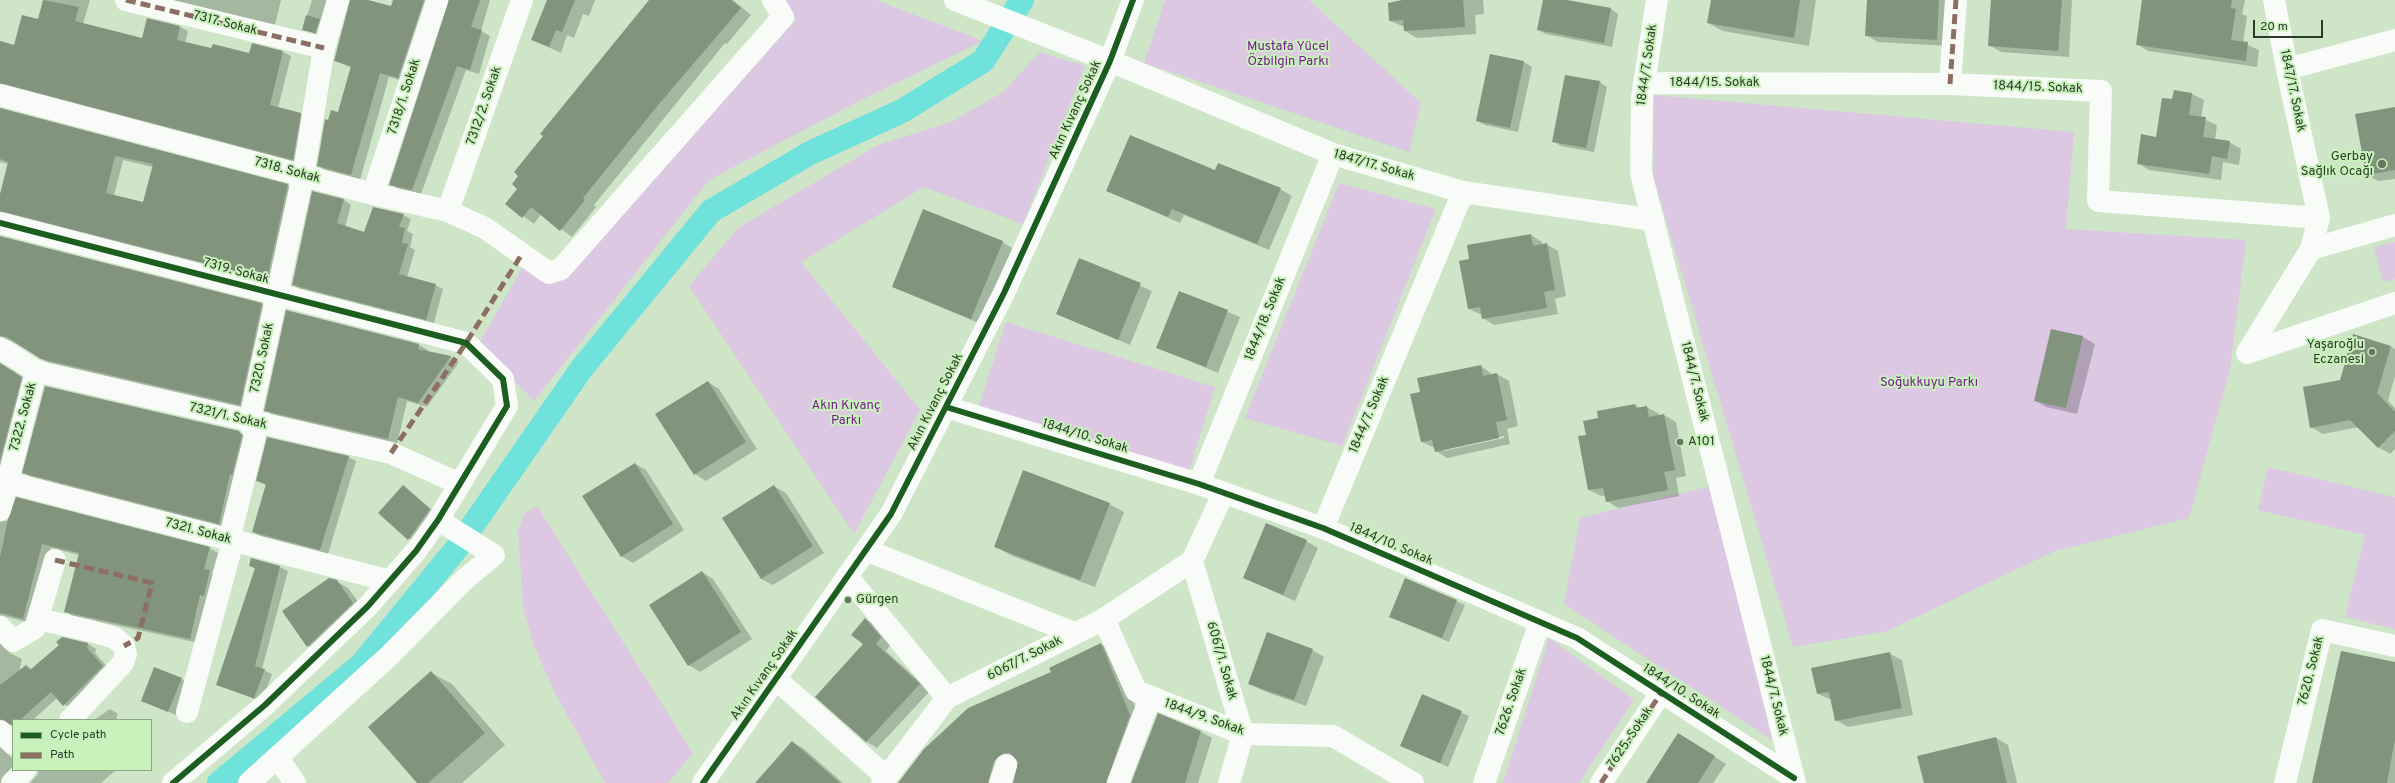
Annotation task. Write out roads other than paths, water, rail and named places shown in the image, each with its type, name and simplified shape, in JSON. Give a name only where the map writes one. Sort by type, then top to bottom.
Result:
[{"type":"street","name":"7317. Sokak","points":[[126,0],[324,48]]},
{"type":"street","name":"7320. Sokak","points":[[187,712],[233,541],[232,528],[255,435],[249,422],[303,175],[324,48],[338,0]]},
{"type":"street","name":"7318/1. Sokak","points":[[373,194],[437,0]]},
{"type":"street","name":"7312/2. Sokak","points":[[448,211],[522,0]]},
{"type":"street","name":"7318. Sokak","points":[[0,95],[373,194],[448,211],[485,228],[549,273],[561,269],[783,17],[773,0]]},
{"type":"street","name":"Akın Kıvanç Sokak","points":[[703,783],[891,514],[1004,293],[1110,61],[1133,0]]},
{"type":"street","name":"1844/7. Sokak","points":[[1657,0],[1642,97],[1641,173],[1794,781]]},
{"type":"street","points":[[1950,84],[1956,0]]},
{"type":"street","name":"1847/17. Sokak","points":[[2274,0],[2319,218],[2311,249],[2246,353],[2395,303]]},
{"type":"street","name":"1847/17. Sokak","points":[[964,3],[1110,61],[1333,154],[1463,192],[1653,220]]},
{"type":"street","points":[[2287,68],[2395,40]]},
{"type":"street","name":"1844/15. Sokak","points":[[1644,83],[1950,84],[2101,91],[2098,201],[2319,218]]},
{"type":"street","name":"1844/18. Sokak","points":[[1199,484],[1333,154]]},
{"type":"street","name":"1844/7. Sokak","points":[[1323,528],[1463,192]]},
{"type":"street","name":"7319. Sokak","points":[[0,222],[466,343],[503,379],[507,406],[458,483]]},
{"type":"street","points":[[2311,249],[2395,225]]},
{"type":"street","name":"7321/1. Sokak","points":[[0,348],[36,371],[249,422],[391,453],[458,483]]},
{"type":"street","name":"7322. Sokak","points":[[0,510],[36,371]]},
{"type":"street","name":"1844/10. Sokak","points":[[946,407],[1199,484],[1223,494],[1323,528],[1577,638],[1794,781]]},
{"type":"street","name":"7321. Sokak","points":[[7,482],[390,581]]},
{"type":"street","points":[[173,783],[264,705],[368,606],[441,522],[458,483]]},
{"type":"street","points":[[1192,562],[1223,494]]},
{"type":"street","points":[[249,783],[388,656],[464,580],[494,555],[441,522]]},
{"type":"street","points":[[866,550],[1074,633]]},
{"type":"street","points":[[0,627],[13,641],[35,628],[55,560]]},
{"type":"street","name":"6067/7. Sokak","points":[[884,780],[947,698],[1104,619],[1192,562]]},
{"type":"street","name":"6067/1. Sokak","points":[[1192,562],[1243,734]]},
{"type":"street","points":[[848,576],[947,698]]},
{"type":"street","points":[[38,619],[115,638],[124,646],[126,654],[123,663],[71,719]]},
{"type":"street","name":"1844/9. Sokak","points":[[1104,619],[1136,691],[1150,698],[1243,734],[1333,736],[1413,783]]},
{"type":"street","name":"7626. Sokak","points":[[1484,783],[1540,622]]},
{"type":"street","name":"7620. Sokak","points":[[2285,783],[2322,630],[2395,646]]},
{"type":"street","points":[[776,679],[884,780]]},
{"type":"street","name":"7625. Sokak","points":[[1601,783],[1662,693]]},
{"type":"street","points":[[1118,783],[1150,698]]},
{"type":"street","points":[[0,731],[12,743]]},
{"type":"street","points":[[1229,783],[1243,734]]},
{"type":"street","points":[[278,758],[295,783]]},
{"type":"street","points":[[12,783],[24,771]]},
{"type":"waterway","points":[[219,783],[361,665],[457,548],[582,368],[711,211],[810,153],[902,111],[983,61],[1022,0]]},
{"type":"place","name":"Gerbay Sağlık Ocağı","points":[[2382,164]]},
{"type":"place","name":"Yaşaroğlu Eczanesi","points":[[2372,352]]},
{"type":"place","name":"A101","points":[[1680,442]]},
{"type":"place","name":"Gürgen","points":[[848,600]]},
{"type":"park label","name":"Mustafa Yücel Özbilgin Parkı","points":[[1288,54]]},
{"type":"park label","name":"Soğukkuyu Parkı","points":[[1929,383]]},
{"type":"park label","name":"Akın Kıvanç Parkı","points":[[846,414]]}]
